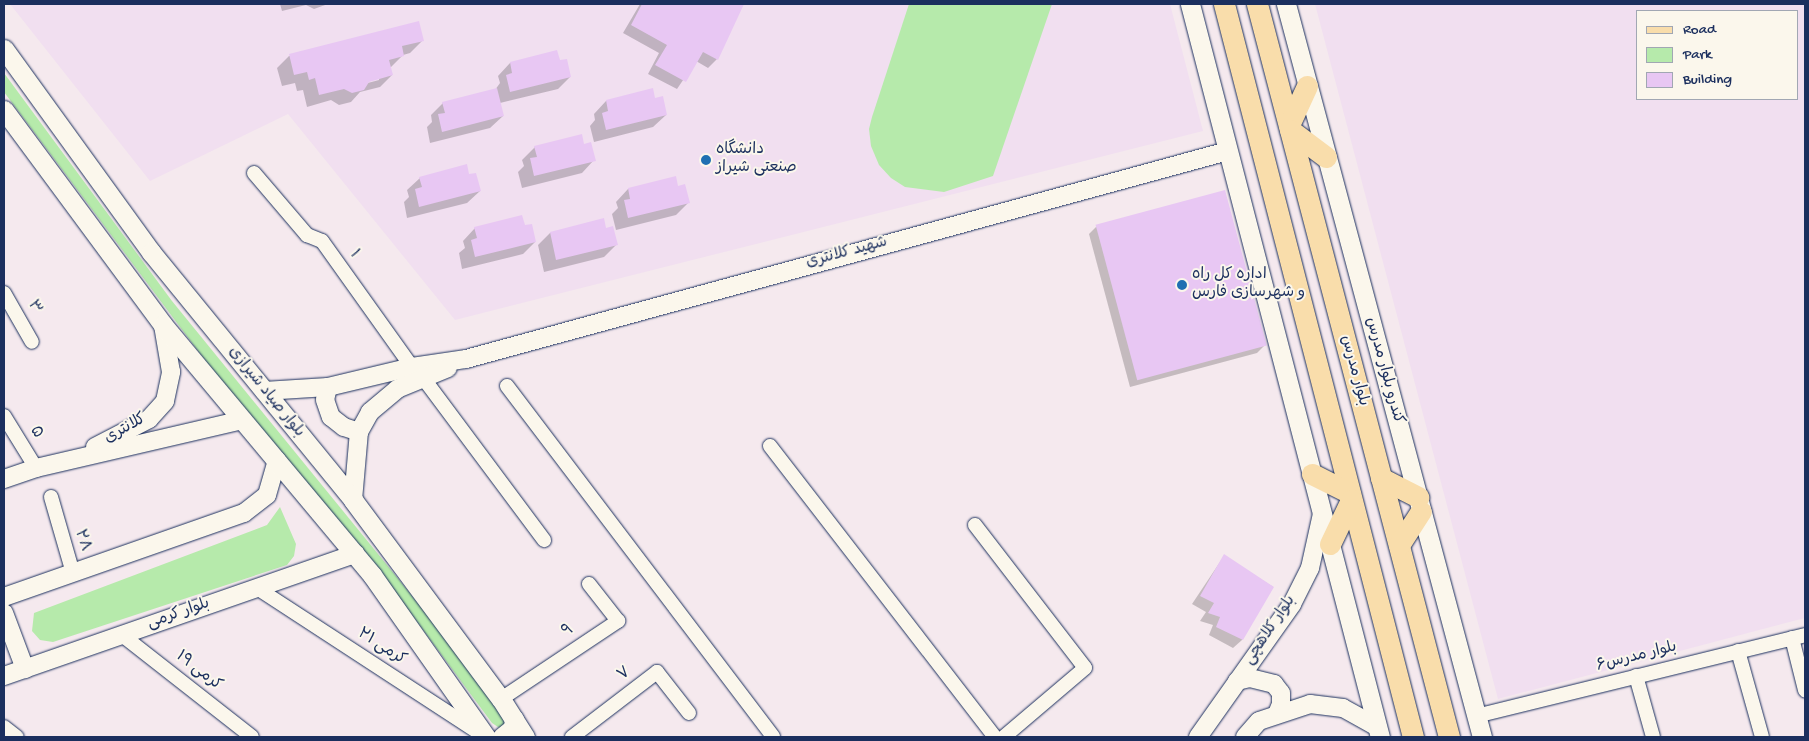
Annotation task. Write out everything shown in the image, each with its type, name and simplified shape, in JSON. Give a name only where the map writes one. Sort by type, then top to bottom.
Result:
[{"type":"main road","points":[[1190,4],[1379,732]]},
{"type":"main road","name":"بلوار مدرس","points":[[1224,4],[1413,737]]},
{"type":"main road","name":"بلوار مدرس","points":[[1257,4],[1449,737]]},
{"type":"main road","name":"کندرو بلوار مدرس","points":[[1286,4],[1482,737]]},
{"type":"main road","name":"بلوار صیاد شیرازی","points":[[4,49],[151,252],[353,500],[500,699],[525,737]]},
{"type":"main road","points":[[1307,86],[1290,128],[1326,157]]},
{"type":"main road","name":"بلوار صیاد شیرازی","points":[[4,110],[163,326],[278,460],[355,554],[486,737]]},
{"type":"main road","points":[[1312,474],[1350,496],[1330,544]]},
{"type":"main road","points":[[1382,478],[1419,504],[1399,545]]},
{"type":"main road","points":[[502,737],[513,728],[514,719]]},
{"type":"street","name":"شهید کلانتری","points":[[418,373],[1228,151]]},
{"type":"street","name":"۱","points":[[254,173],[307,236],[322,241],[418,373],[544,540]]},
{"type":"street","name":"۳","points":[[4,293],[32,342]]},
{"type":"street","name":"کلانتری","points":[[67,461],[150,419],[164,401],[171,372],[163,326]]},
{"type":"street","points":[[264,391],[328,386],[418,373]]},
{"type":"street","points":[[353,500],[359,432],[370,412],[418,373]]},
{"type":"street","points":[[328,386],[325,400],[331,417],[344,427],[359,432]]},
{"type":"street","points":[[507,386],[772,737]]},
{"type":"street","name":"۵","points":[[4,416],[36,468]]},
{"type":"street","name":"کلانتری","points":[[4,479],[36,468],[243,420]]},
{"type":"street","points":[[770,446],[995,737]]},
{"type":"street","points":[[4,597],[244,512],[266,495],[278,460]]},
{"type":"street","name":"۲۸","points":[[51,497],[56,522],[73,573]]},
{"type":"street","name":"بلوار کلاهچی","points":[[1198,737],[1292,604],[1310,568],[1322,514]]},
{"type":"street","points":[[975,525],[1085,668],[1004,737]]},
{"type":"street","name":"بلوار کرمی","points":[[4,676],[355,554]]},
{"type":"street","name":"۹","points":[[500,699],[618,621],[590,584]]},
{"type":"street","name":"کرمی ۲۱","points":[[257,588],[486,737]]},
{"type":"street","points":[[4,614],[25,669]]},
{"type":"street","name":"کرمی ۱۹","points":[[122,635],[252,737]]},
{"type":"street","points":[[1799,636],[1805,690]]},
{"type":"street","name":"بلوار مدرس۶","points":[[1476,716],[1799,636]]},
{"type":"street","points":[[1738,651],[1762,737]]},
{"type":"street","name":"۷","points":[[572,737],[657,672],[689,713]]},
{"type":"street","points":[[1636,676],[1653,737]]},
{"type":"street","points":[[1237,681],[1250,678],[1274,684],[1281,693],[1282,704],[1277,714]]},
{"type":"street","points":[[1245,737],[1259,721],[1310,704],[1343,708],[1379,732]]},
{"type":"street","points":[[4,727],[17,737]]},
{"type":"shaded area","name":"دانشگاه صنعتی شیراز","points":[[10,4],[1170,4],[1203,131],[455,320],[288,114],[150,181]]},
{"type":"shaded area","points":[[1315,4],[1805,4],[1805,618],[1498,699]]},
{"type":"green space","points":[[909,4],[1052,4],[993,176],[944,192],[905,187],[891,178],[879,165],[871,146],[869,129]]},
{"type":"green space","points":[[4,73],[172,301],[444,635],[510,726],[504,731],[492,723],[383,576],[204,359],[4,92]]},
{"type":"green space","points":[[280,507],[296,544],[294,556],[287,565],[53,642],[40,640],[32,631],[34,613],[267,525]]},
{"type":"building","points":[[642,4],[744,4],[718,60],[703,52],[686,82],[655,65],[667,45],[631,25]]},
{"type":"building","points":[[419,21],[424,41],[402,46],[404,56],[389,60],[393,75],[369,82],[364,90],[352,93],[344,89],[319,95],[315,78],[309,80],[307,72],[294,75],[289,54]]},
{"type":"building","points":[[557,50],[560,60],[567,59],[571,77],[510,92],[506,75],[512,73],[510,62]]},
{"type":"building","points":[[497,88],[504,116],[442,132],[438,114],[445,113],[442,102]]},
{"type":"building","points":[[653,88],[655,98],[663,96],[667,115],[606,130],[602,113],[608,111],[606,100]]},
{"type":"building","points":[[582,134],[584,144],[591,142],[596,161],[534,176],[530,158],[537,157],[534,146]]},
{"type":"building","points":[[467,164],[469,174],[476,173],[481,191],[419,207],[415,189],[422,187],[419,177]]},
{"type":"building","points":[[676,176],[678,186],[685,184],[690,203],[628,218],[624,200],[630,199],[628,188]]},
{"type":"building","name":"اداره کل راه و شهرسازی فارس","points":[[1225,190],[1267,346],[1137,380],[1096,225]]},
{"type":"building","points":[[522,215],[525,225],[532,224],[536,242],[475,257],[471,240],[477,238],[474,227]]},
{"type":"building","points":[[604,218],[606,228],[613,226],[618,245],[556,260],[550,232]]},
{"type":"building","points":[[1224,554],[1274,587],[1243,640],[1216,627],[1220,617],[1208,613],[1214,603],[1200,596]]},
{"type":"place","name":"دانشگاه صنعتی شیراز","points":[[706,160]]},
{"type":"place","name":"اداره کل راه و شهرسازی فارس","points":[[1182,285]]}]
